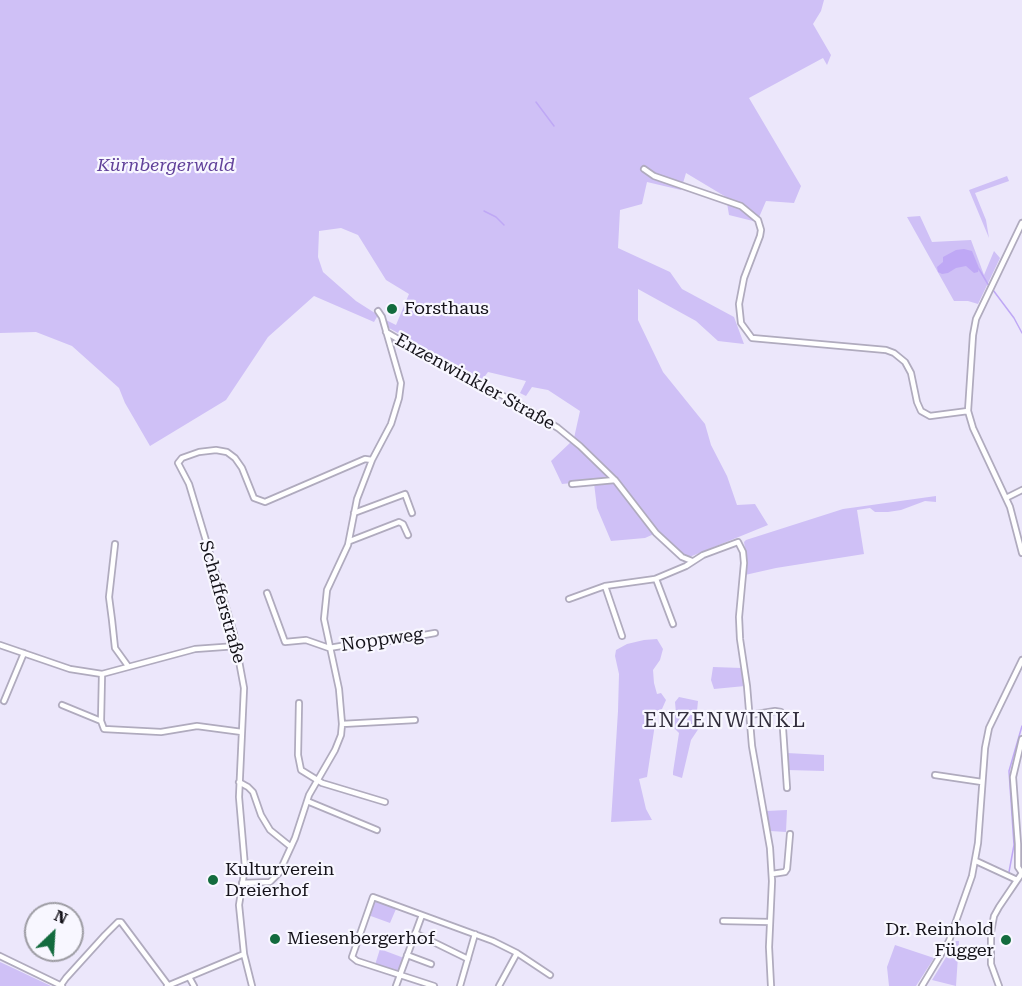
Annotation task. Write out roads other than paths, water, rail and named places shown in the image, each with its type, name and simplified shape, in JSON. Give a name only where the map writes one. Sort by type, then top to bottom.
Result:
[{"type":"street","points":[[644,169],[654,176],[741,206],[758,220],[760,236],[744,278],[739,304],[741,323],[752,338],[894,353],[905,362],[911,373],[921,411],[930,416],[968,411]]},
{"type":"street","points":[[1022,223],[988,290],[974,326],[968,411],[973,428],[1006,498],[1022,553]]},
{"type":"street","points":[[242,883],[273,881],[279,873],[307,801],[341,735],[339,689],[324,619],[327,590],[350,541],[354,513],[372,460],[391,424],[399,398],[400,383],[378,311]]},
{"type":"street","name":"Enzenwinkler Straße","points":[[386,332],[439,363],[539,415],[580,446],[615,480],[656,533],[682,556],[692,561]]},
{"type":"street","name":"Schafferstraße","points":[[252,986],[244,954],[239,905],[245,859],[239,810],[244,688],[237,646],[189,484],[178,463],[182,458],[199,452],[216,450],[227,452],[239,463],[252,496],[265,502],[365,459],[372,460]]},
{"type":"street","points":[[572,484],[615,480]]},
{"type":"street","points":[[1006,498],[1022,490]]},
{"type":"street","points":[[354,513],[405,494],[412,513]]},
{"type":"street","points":[[350,541],[399,522],[403,524],[408,535]]},
{"type":"street","points":[[569,599],[605,586],[642,583],[656,579],[738,542],[743,552],[744,563],[739,633],[752,746],[770,840],[771,986]]},
{"type":"street","points":[[114,544],[109,597],[115,648],[128,666]]},
{"type":"street","points":[[656,579],[673,624]]},
{"type":"street","points":[[605,586],[622,636]]},
{"type":"street","points":[[267,593],[285,642],[306,640],[329,648]]},
{"type":"street","name":"Noppweg","points":[[329,648],[435,633]]},
{"type":"street","points":[[0,645],[70,669],[102,674],[195,649],[237,646]]},
{"type":"street","points":[[4,701],[24,653]]},
{"type":"street","points":[[922,986],[949,941],[976,861],[986,743],[991,722],[1022,660]]},
{"type":"street","points":[[102,674],[101,721],[104,729],[161,732],[197,726],[242,732]]},
{"type":"street","points":[[299,703],[297,755],[304,772],[317,780],[385,802]]},
{"type":"street","points":[[62,705],[101,721]]},
{"type":"street","points":[[750,715],[781,712],[787,788]]},
{"type":"street","points":[[342,723],[416,720]]},
{"type":"street","points":[[999,986],[991,964],[991,932],[994,916],[1022,873],[1018,867],[1014,785],[1022,739]]},
{"type":"street","points":[[935,775],[982,782]]},
{"type":"street","points":[[239,783],[253,792],[261,815],[270,830],[291,847]]},
{"type":"street","points":[[307,801],[377,830]]},
{"type":"street","points":[[772,874],[785,873],[787,869],[789,834]]},
{"type":"street","points":[[976,861],[1017,880]]},
{"type":"street","points":[[434,986],[357,961],[351,955],[373,897],[475,934],[517,953],[550,975]]},
{"type":"street","points":[[396,986],[422,915]]},
{"type":"street","points":[[723,921],[770,922]]},
{"type":"street","points":[[0,956],[62,986],[66,978],[118,922],[121,922],[167,986],[244,954]]},
{"type":"street","points":[[415,933],[468,959]]},
{"type":"street","points":[[460,986],[475,934]]},
{"type":"street","points":[[499,986],[517,953]]},
{"type":"street","points":[[407,955],[431,964]]},
{"type":"street","points":[[189,977],[194,986]]},
{"type":"waterway","points":[[536,102],[554,126]]},
{"type":"waterway","points":[[484,211],[496,217],[504,225]]},
{"type":"waterway","points":[[979,269],[989,286]]},
{"type":"waterway","points":[[993,290],[1022,333]]},
{"type":"waterway","points":[[1009,872],[1014,845],[1009,771],[1022,726]]},
{"type":"place","name":"Forsthaus","points":[[392,309]]},
{"type":"place","name":"Kulturverein Dreierhof","points":[[213,880]]},
{"type":"place","name":"Miesenbergerhof","points":[[275,939]]},
{"type":"place","name":"Dr. Reinhold Függer","points":[[1006,940]]},
{"type":"district","name":"ENZENWINKL","points":[[725,721]]},
{"type":"park label","name":"Kürnbergerwald","points":[[166,166]]}]
